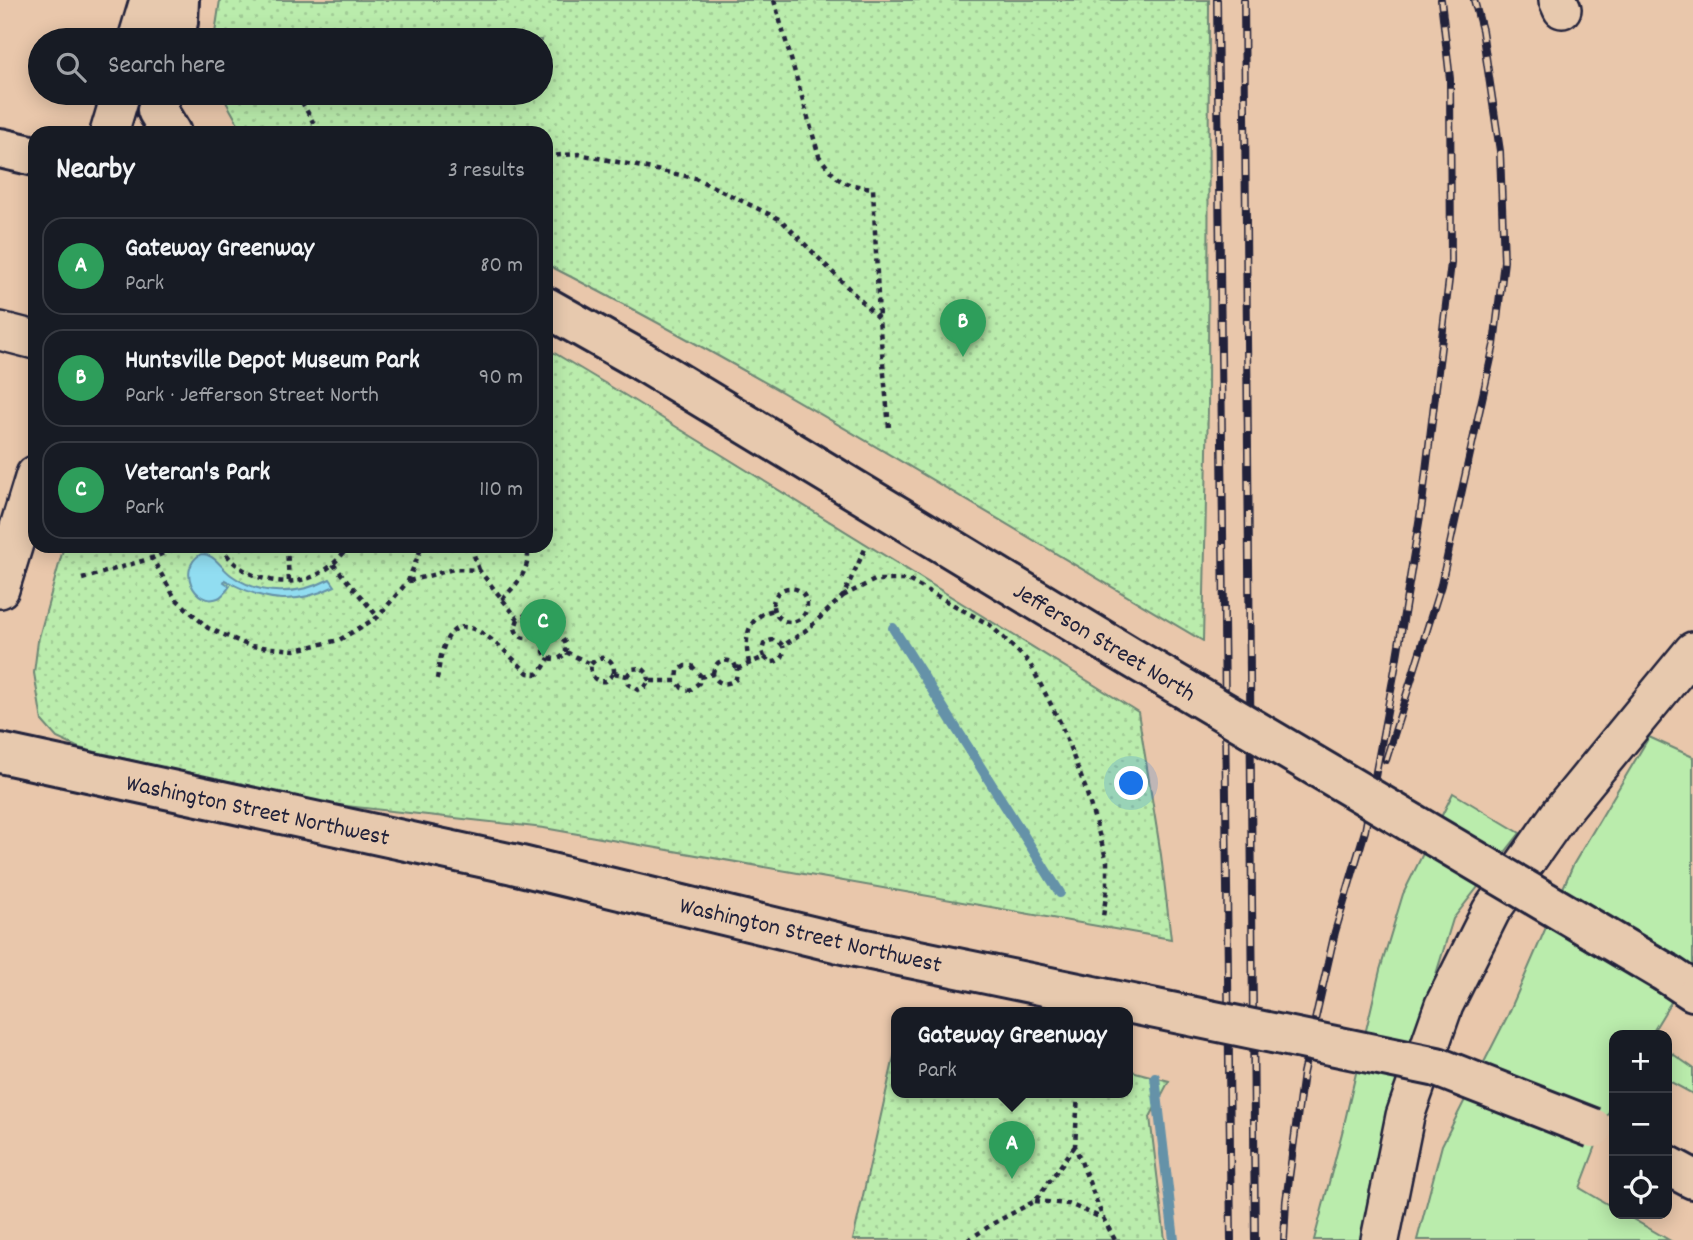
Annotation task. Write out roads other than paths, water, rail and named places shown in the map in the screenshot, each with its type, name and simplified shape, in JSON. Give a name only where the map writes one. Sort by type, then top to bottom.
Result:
[{"type":"main road","points":[[177,28],[179,0]]},
{"type":"main road","points":[[158,105],[157,110],[167,126]]},
{"type":"main road","points":[[0,148],[28,154]]},
{"type":"main road","name":"Jefferson Street North","points":[[553,311],[642,361],[1140,663],[1679,982]]},
{"type":"main road","name":"Washington Street Northwest","points":[[0,753],[513,864],[856,947],[1437,1067],[1604,1133]]},
{"type":"main road","points":[[1672,1168],[1693,1179]]},
{"type":"street","points":[[140,28],[149,0]]},
{"type":"street","points":[[111,126],[117,105]]},
{"type":"street","points":[[0,331],[28,339]]},
{"type":"street","points":[[0,589],[28,498]]},
{"type":"street","points":[[1380,1240],[1405,1116],[1444,1005],[1491,911],[1561,811],[1686,673]]},
{"type":"water","points":[[201,554],[210,556],[243,582],[267,590],[293,591],[330,579],[335,586],[306,597],[279,599],[253,593],[225,580],[230,586],[218,598],[210,599],[196,592],[189,577],[190,568]]},
{"type":"waterway","points":[[893,628],[1060,893]]},
{"type":"waterway","points":[[1155,1077],[1174,1240]]},
{"type":"railway","points":[[1217,0],[1231,1240]]},
{"type":"railway","points":[[1244,0],[1255,1240]]},
{"type":"railway","points":[[1284,1240],[1286,1201],[1303,1073],[1335,932],[1365,831],[1422,504],[1451,263],[1450,79],[1441,0]]},
{"type":"railway","points":[[1386,760],[1441,585],[1494,345],[1504,261],[1500,151],[1482,30],[1474,0]]},
{"type":"place","name":"Huntsville Depot Museum Park","points":[[963,357]]},
{"type":"place","name":"Veteran's Park","points":[[543,657]]},
{"type":"place","name":"Gateway Greenway","points":[[1012,1179]]}]
